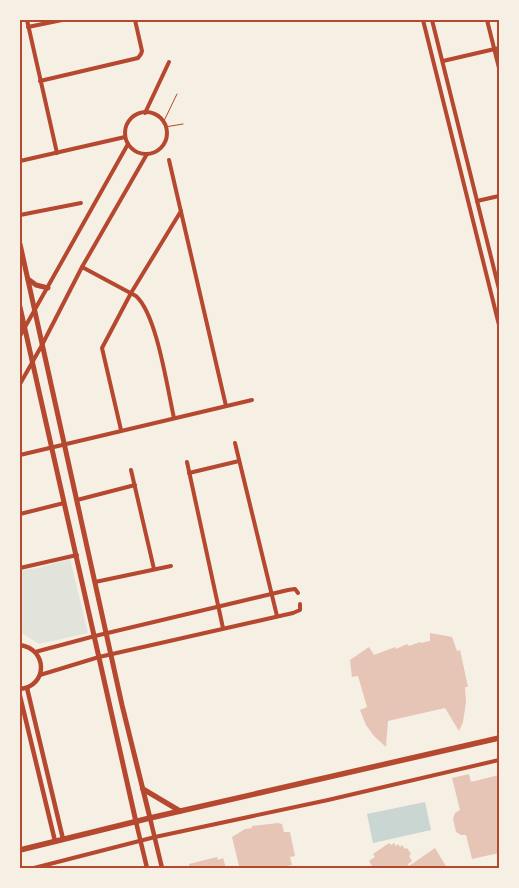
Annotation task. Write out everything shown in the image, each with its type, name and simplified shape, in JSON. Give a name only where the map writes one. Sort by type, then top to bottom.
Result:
[{"type":"main road","points":[[20,244],[122,705],[150,818]]},
{"type":"main road","points":[[28,279],[36,285],[48,288]]},
{"type":"main road","points":[[20,308],[136,822]]},
{"type":"main road","points":[[111,708],[122,705]]},
{"type":"main road","points":[[20,850],[150,818],[499,738]]},
{"type":"main road","points":[[122,758],[134,755]]},
{"type":"main road","points":[[143,789],[180,811]]},
{"type":"street","points":[[27,20],[56,153]]},
{"type":"street","points":[[28,28],[62,20]]},
{"type":"street","points":[[40,81],[132,60],[140,56],[142,51],[135,20]]},
{"type":"street","points":[[423,20],[499,325]]},
{"type":"street","points":[[432,20],[499,289]]},
{"type":"street","points":[[487,20],[497,48],[499,68]]},
{"type":"street","points":[[443,61],[497,48]]},
{"type":"street","points":[[145,113],[169,62]]},
{"type":"street","points":[[145,113],[155,115],[164,125],[166,133],[164,143],[157,151],[147,154],[138,153],[128,144],[125,137],[126,128],[130,120],[137,115],[145,113]]},
{"type":"street","points":[[20,161],[125,137]]},
{"type":"street","points":[[20,336],[128,144]]},
{"type":"street","points":[[20,384],[82,267],[147,154]]},
{"type":"street","points":[[169,160],[226,406]]},
{"type":"street","points":[[477,201],[499,196]]},
{"type":"street","points":[[20,216],[81,203]]},
{"type":"street","points":[[121,430],[102,348],[131,293],[181,211]]},
{"type":"street","points":[[82,267],[131,293],[142,301],[152,323],[174,418]]},
{"type":"street","points":[[20,455],[252,400]]},
{"type":"street","points":[[235,443],[277,616]]},
{"type":"street","points":[[189,473],[238,461]]},
{"type":"street","points":[[186,462],[223,628]]},
{"type":"street","points":[[131,470],[154,569]]},
{"type":"street","points":[[77,500],[135,486]]},
{"type":"street","points":[[20,514],[64,503]]},
{"type":"street","points":[[20,568],[77,555]]},
{"type":"street","points":[[95,582],[171,566]]},
{"type":"street","points":[[35,652],[293,589],[298,593]]},
{"type":"street","points":[[40,675],[99,657],[298,611],[300,604]]},
{"type":"street","points":[[20,646],[27,647],[35,652],[41,663],[40,675],[37,680],[28,688],[20,690]]},
{"type":"street","points":[[28,688],[63,839]]},
{"type":"street","points":[[20,696],[55,841]]},
{"type":"street","points":[[34,868],[141,840],[328,800],[499,760]]},
{"type":"street","points":[[150,818],[162,868]]},
{"type":"street","points":[[136,822],[147,868]]},
{"type":"path","points":[[177,94],[164,125],[182,124]]},
{"type":"shaded area","points":[[70,559],[88,633],[39,644],[20,632],[20,570],[38,568]]},
{"type":"shaded area","points":[[425,802],[431,830],[373,843],[367,814]]},
{"type":"building","points":[[430,633],[452,637],[457,651],[460,650],[468,687],[465,687],[466,702],[463,722],[459,731],[445,708],[388,721],[386,747],[366,725],[360,710],[367,707],[358,676],[352,677],[350,660],[369,647],[374,655],[407,644],[409,646],[430,641]]},
{"type":"building","points":[[469,774],[471,782],[499,775],[499,853],[472,859],[466,835],[456,832],[453,819],[455,813],[460,810],[452,778]]},
{"type":"building","points":[[282,824],[284,832],[290,832],[295,856],[290,857],[292,865],[277,868],[241,868],[232,837],[245,829],[252,828],[252,826]]},
{"type":"building","points":[[389,843],[391,845],[394,843],[396,846],[398,844],[400,847],[402,845],[405,849],[407,848],[411,854],[409,856],[412,861],[408,864],[409,866],[435,848],[447,868],[369,868],[372,866],[369,861],[375,857],[373,854]]},
{"type":"building","points":[[217,857],[218,860],[223,858],[226,868],[190,868],[189,864]]}]
